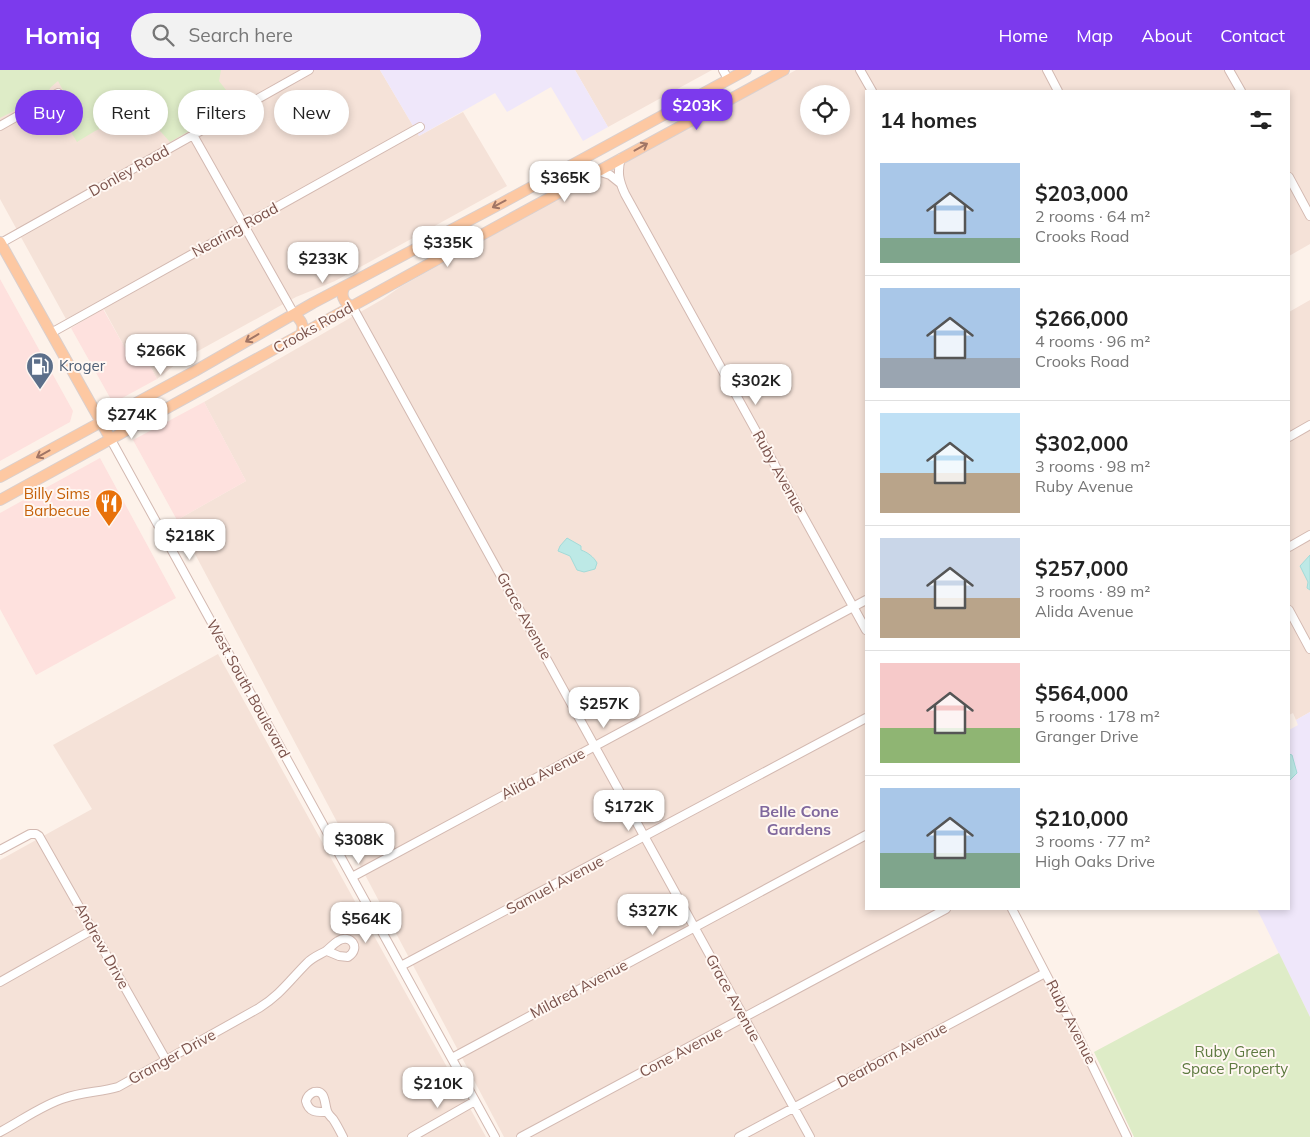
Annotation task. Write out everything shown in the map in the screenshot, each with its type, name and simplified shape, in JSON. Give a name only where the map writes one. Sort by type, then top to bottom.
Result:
[{"type":"main road","name":"Crooks Road","points":[[0,500],[784,70]]},
{"type":"main road","name":"Crooks Road","points":[[0,477],[195,371],[345,286],[502,203],[702,93],[726,75],[741,71]]},
{"type":"main road","points":[[701,115],[695,109],[695,105],[696,100],[702,93]]},
{"type":"main road","points":[[598,171],[604,161],[605,152],[603,147]]},
{"type":"main road","name":"West South Boulevard","points":[[0,243],[110,438]]},
{"type":"main road","points":[[345,286],[343,298],[348,305],[352,306]]},
{"type":"main road","points":[[294,314],[303,325],[301,334]]},
{"type":"main road","points":[[139,402],[136,411],[142,421]]},
{"type":"main road","points":[[69,440],[75,446],[74,458]]},
{"type":"street","name":"Donley Road","points":[[264,95],[309,70]]},
{"type":"street","points":[[860,70],[871,90]]},
{"type":"street","points":[[1046,70],[1057,90]]},
{"type":"street","points":[[1229,70],[1240,90]]},
{"type":"street","points":[[0,126],[15,117]]},
{"type":"street","name":"Nearing Road","points":[[51,333],[420,127]]},
{"type":"street","name":"Donley Road","points":[[0,243],[193,135]]},
{"type":"street","points":[[193,135],[294,314]]},
{"type":"street","points":[[620,183],[618,170],[621,158]]},
{"type":"street","points":[[598,171],[610,175],[620,183]]},
{"type":"street","points":[[1290,179],[1310,216]]},
{"type":"street","name":"Ruby Avenue","points":[[620,183],[865,628]]},
{"type":"street","name":"Grace Avenue","points":[[352,306],[810,1137]]},
{"type":"street","points":[[1290,436],[1310,425]]},
{"type":"street","name":"West South Boulevard","points":[[110,438],[495,1137]]},
{"type":"street","points":[[1290,546],[1310,535]]},
{"type":"street","name":"Alida Avenue","points":[[352,877],[865,601]]},
{"type":"street","points":[[1290,612],[1310,649]]},
{"type":"street","name":"Samuel Avenue","points":[[401,966],[865,719]]},
{"type":"street","name":"Andrew Drive","points":[[0,850],[30,834],[36,834],[42,839],[166,1060]]},
{"type":"street","name":"Mildred Avenue","points":[[452,1058],[865,836]]},
{"type":"street","name":"Cone Avenue","points":[[522,1137],[944,910]]},
{"type":"street","name":"Ruby Avenue","points":[[1013,910],[1074,1028],[1127,1137]]},
{"type":"street","points":[[0,982],[92,930]]},
{"type":"street","name":"Granger Drive","points":[[6,1132],[58,1100],[118,1086],[267,1003],[280,993],[307,962],[326,951]]},
{"type":"street","name":"Dearborn Avenue","points":[[739,1137],[1045,973]]},
{"type":"street","points":[[412,1137],[475,1101]]},
{"type":"street","points":[[327,1112],[343,1137]]},
{"type":"shaded area","points":[[0,70],[380,70],[419,136],[463,112],[507,186],[335,281],[296,297],[180,361],[157,379],[137,342],[125,348],[100,302],[66,319],[0,199]]},
{"type":"shaded area","points":[[380,70],[575,70],[608,127],[583,141],[551,87],[507,112],[495,93],[419,136]]},
{"type":"shaded area","points":[[575,70],[712,70],[608,127]]},
{"type":"shaded area","points":[[796,70],[1310,70],[1310,244],[1290,255],[1290,90],[865,90],[865,910],[1008,910],[1123,1137],[504,1137],[177,520],[246,481],[204,402],[383,299],[400,287],[532,213]]},
{"type":"shaded area","points":[[0,279],[73,411],[70,422],[0,461]]},
{"type":"shaded area","points":[[1310,300],[1310,712],[1296,720],[1293,713],[1290,714],[1290,311]]},
{"type":"shaded area","points":[[103,309],[125,348],[137,342],[157,379],[113,403],[71,328]]},
{"type":"shaded area","points":[[204,402],[246,481],[177,520],[133,440]]},
{"type":"shaded area","points":[[100,458],[176,598],[36,675],[0,609],[0,513]]},
{"type":"shaded area","points":[[218,654],[486,1137],[0,1137],[0,860],[92,809],[53,745]]},
{"type":"shaded area","points":[[1310,712],[1310,1017],[1257,910],[1290,910],[1290,729],[1298,725],[1296,720]]},
{"type":"green space","points":[[0,70],[221,70],[219,81],[226,90],[178,90],[178,135],[182,135],[170,142],[164,135],[168,135],[168,90],[93,90],[93,132],[77,142],[73,135],[83,135],[83,90],[63,90],[58,81],[49,90],[15,90],[15,110],[0,118]]},
{"type":"green space","name":"Ruby Green Space Property","points":[[1279,953],[1310,1017],[1310,1137],[1134,1137],[1094,1052]]},
{"type":"water","points":[[567,538],[581,546],[581,550],[588,553],[594,559],[597,563],[595,569],[584,572],[577,570],[570,556],[558,551]]},
{"type":"water","points":[[1310,555],[1310,590],[1307,588],[1308,582],[1300,566]]},
{"type":"water","points":[[1290,754],[1292,755],[1297,773],[1290,780]]},
{"type":"place","name":"Kroger","points":[[40,390]]},
{"type":"place","name":"Billy Sims Barbecue","points":[[109,527]]},
{"type":"district","name":"Belle Cone Gardens","points":[[799,820]]}]
